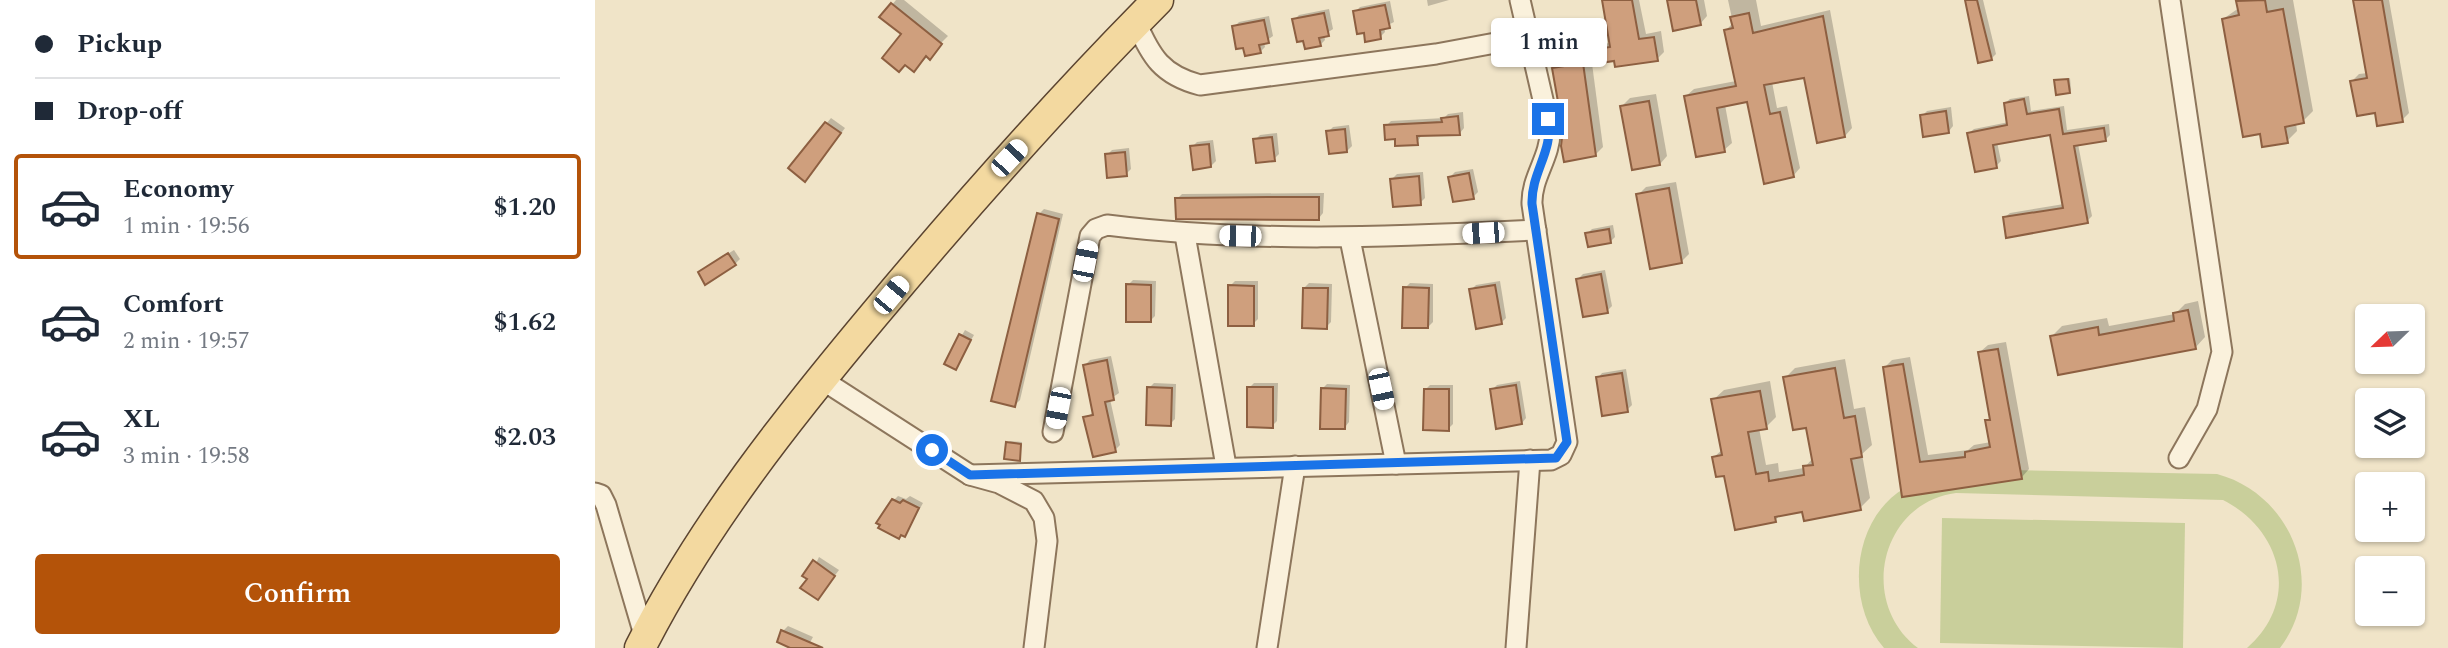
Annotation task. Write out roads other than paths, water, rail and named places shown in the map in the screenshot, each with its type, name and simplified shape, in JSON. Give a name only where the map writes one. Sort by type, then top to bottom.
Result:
[{"type":"main road","points":[[643,643],[722,509],[821,379],[993,174],[1158,0]]},
{"type":"street","points":[[970,475],[1556,458],[1567,442],[1531,192],[1548,150],[1550,130],[1520,0]]},
{"type":"street","points":[[2170,0],[2222,352],[2207,409],[2179,458]]},
{"type":"street","points":[[1136,22],[1146,45],[1160,66],[1179,79],[1201,85],[1436,54],[1528,37]]},
{"type":"street","points":[[1053,432],[1090,236],[1096,229],[1107,225],[1185,235],[1350,239],[1536,230]]},
{"type":"street","points":[[1185,235],[1226,466]]},
{"type":"street","points":[[1350,239],[1397,464]]},
{"type":"street","points":[[821,379],[970,475],[1029,497],[1044,519],[1047,541],[1034,648]]},
{"type":"street","points":[[1516,648],[1531,460]]},
{"type":"street","points":[[1267,648],[1295,466]]},
{"type":"street","points":[[595,493],[601,495],[606,505],[643,643]]}]
